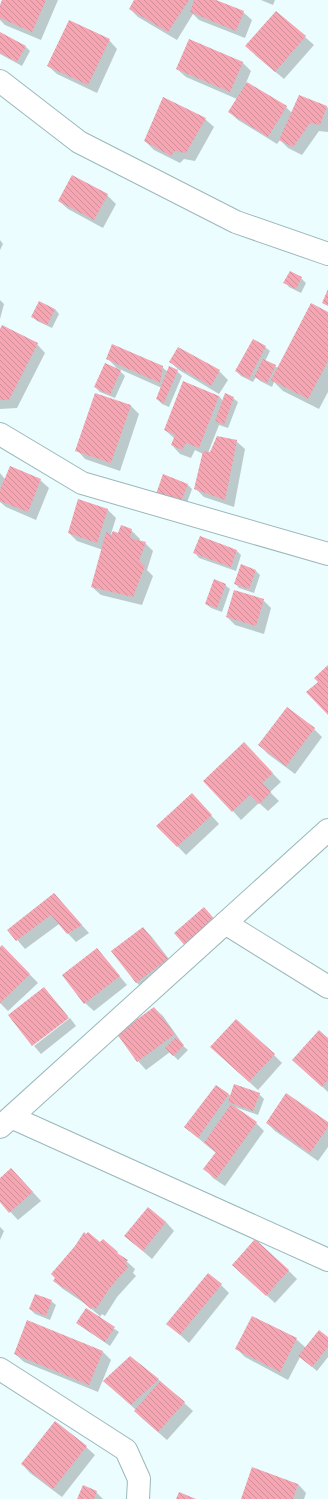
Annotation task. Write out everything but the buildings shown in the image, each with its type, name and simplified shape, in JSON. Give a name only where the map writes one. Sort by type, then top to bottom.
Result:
[{"type":"street","points":[[0,81],[79,142],[236,222],[328,254]]},
{"type":"street","points":[[0,434],[82,483],[328,554]]},
{"type":"street","points":[[328,830],[6,1122],[328,1260]]},
{"type":"street","points":[[225,923],[328,987]]},
{"type":"street","points":[[0,1368],[126,1450],[139,1479],[138,1499]]}]
